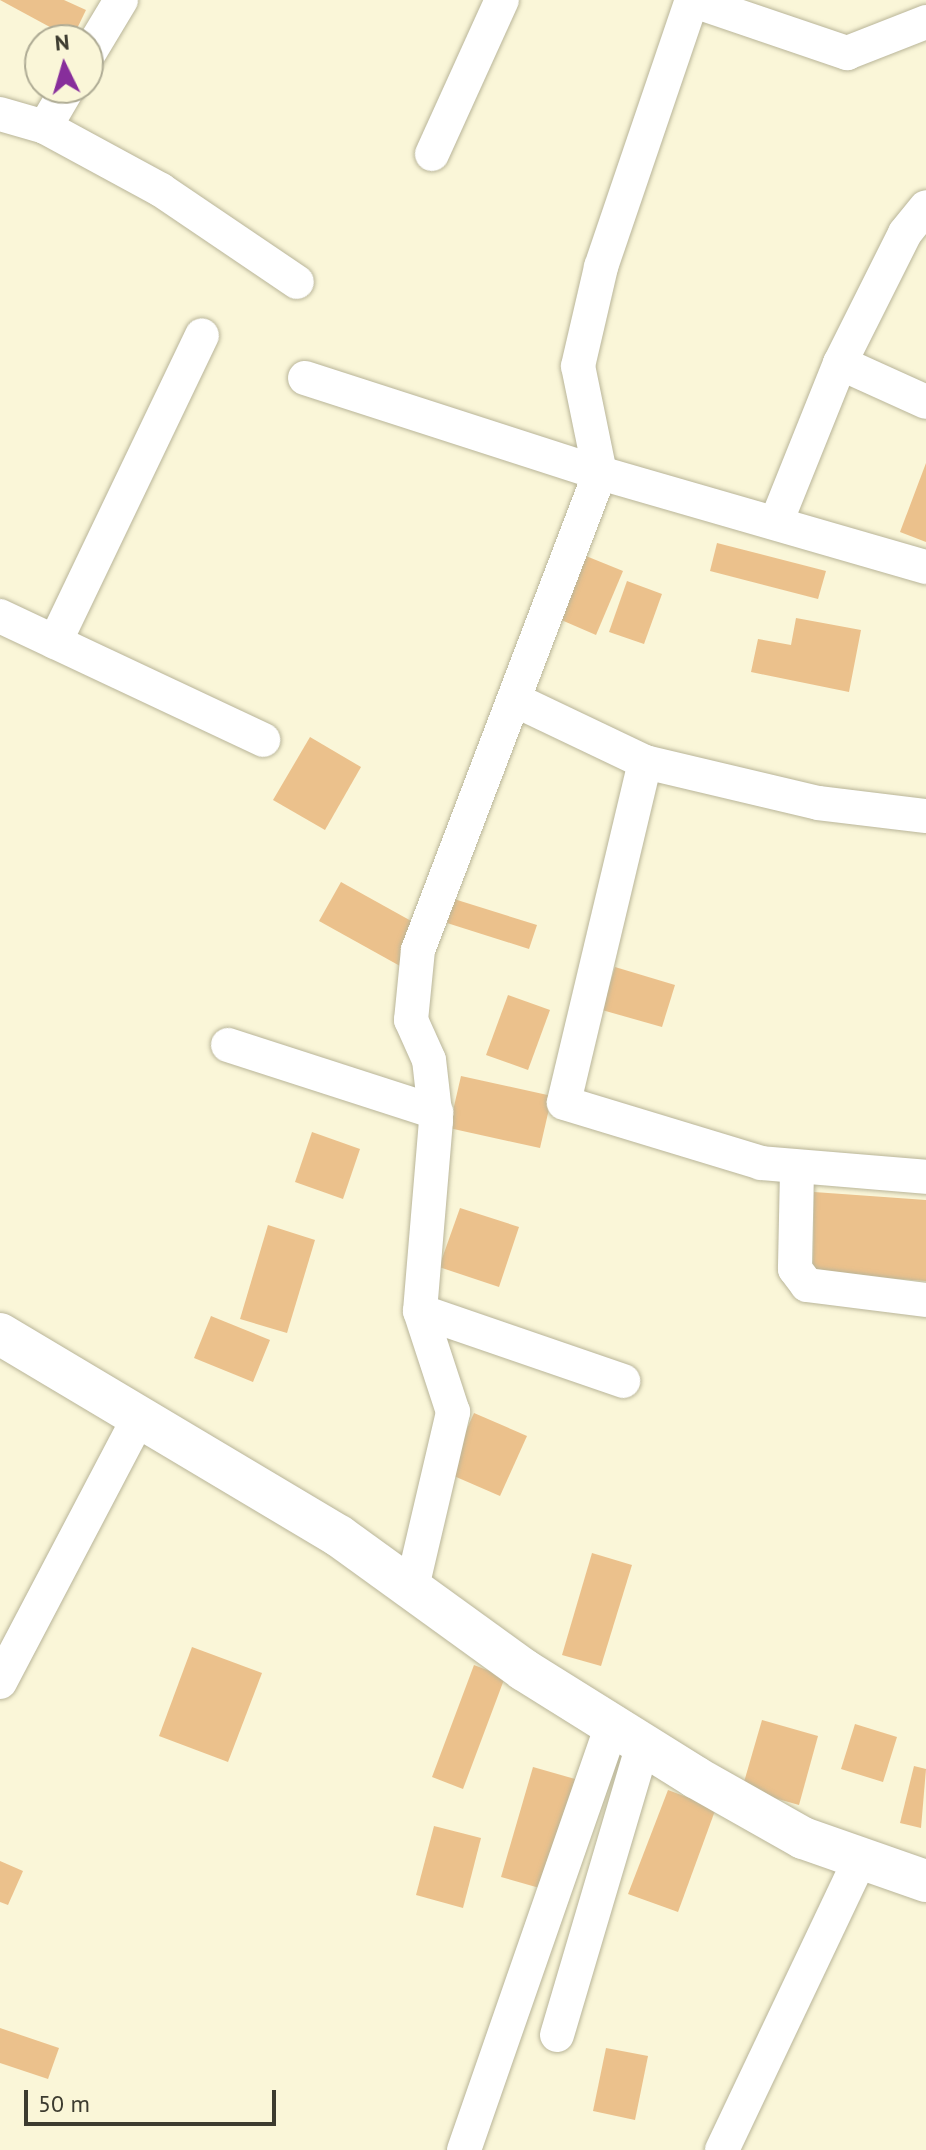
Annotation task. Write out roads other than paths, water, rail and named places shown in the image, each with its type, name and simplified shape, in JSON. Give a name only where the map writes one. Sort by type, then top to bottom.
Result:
[{"type":"street","points":[[104,28],[121,0]]},
{"type":"street","points":[[432,154],[502,0]]},
{"type":"street","points":[[413,1583],[453,1412],[420,1311],[436,1112],[429,1060],[411,1020],[418,950],[517,701],[600,473],[578,366],[601,267],[691,0],[847,53],[926,22]]},
{"type":"street","points":[[45,127],[59,104]]},
{"type":"street","points":[[0,114],[45,127],[197,212],[297,282]]},
{"type":"street","points":[[777,520],[840,363],[905,233],[926,207]]},
{"type":"street","points":[[55,642],[202,335]]},
{"type":"street","points":[[840,363],[926,402]]},
{"type":"street","points":[[305,378],[600,473],[777,520],[926,567]]},
{"type":"street","points":[[0,616],[263,740]]},
{"type":"street","points":[[517,701],[645,762],[818,803],[926,816]]},
{"type":"street","points":[[645,762],[564,1103],[797,1170],[926,1177]]},
{"type":"street","points":[[228,1045],[436,1112]]},
{"type":"street","points":[[797,1170],[794,1259],[807,1285],[926,1300]]},
{"type":"street","points":[[420,1311],[623,1381]]},
{"type":"street","points":[[0,1334],[137,1421],[413,1583],[524,1670],[628,1735],[803,1838],[926,1881]]},
{"type":"street","points":[[0,1682],[137,1421]]},
{"type":"street","points":[[557,2035],[628,1735]]},
{"type":"street","points":[[464,2150],[628,1735]]},
{"type":"street","points":[[722,2150],[860,1860]]}]
